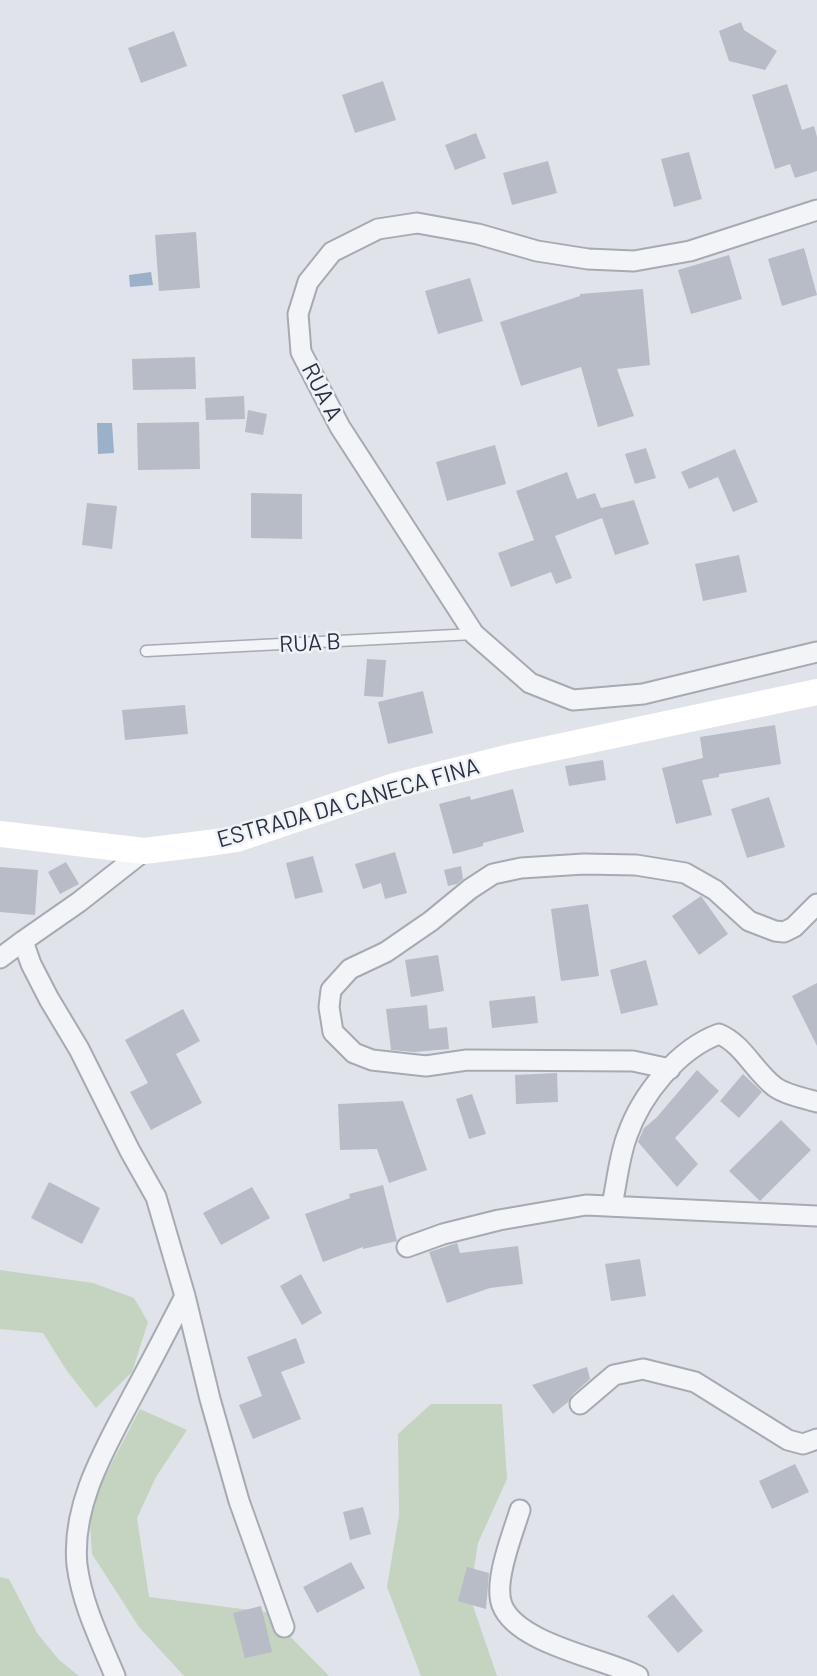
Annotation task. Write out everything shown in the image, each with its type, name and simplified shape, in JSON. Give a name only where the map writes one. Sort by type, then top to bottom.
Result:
[{"type":"street","name":"RUA A","points":[[817,210],[690,251],[634,261],[589,259],[537,251],[478,234],[417,223],[379,229],[332,252],[308,282],[298,314],[301,352],[340,428],[474,634],[530,683],[573,700],[643,694],[817,652]]},
{"type":"street","name":"ESTRADA DA CANECA FINA","points":[[0,834],[144,851],[237,839],[394,786],[506,758],[817,692]]},
{"type":"street","points":[[0,958],[79,902],[144,851]]},
{"type":"street","points":[[670,1069],[614,1060],[467,1060],[426,1066],[372,1060],[354,1053],[332,1032],[328,1007],[331,990],[350,969],[386,952],[493,874],[521,868],[584,864],[636,865],[685,873],[715,890],[749,921],[763,928],[784,932],[794,927],[817,904]]},
{"type":"street","points":[[23,940],[31,964],[49,999],[79,1049],[156,1197],[186,1296],[210,1399],[239,1501],[284,1627]]},
{"type":"street","points":[[612,1205],[626,1137],[641,1106],[670,1069],[705,1039],[719,1034],[730,1038],[759,1072],[777,1088],[817,1102]]},
{"type":"street","points":[[407,1247],[443,1234],[499,1220],[586,1205],[817,1216]]},
{"type":"street","points":[[115,1676],[84,1602],[77,1564],[78,1536],[85,1495],[98,1461],[186,1296]]},
{"type":"street","points":[[580,1404],[614,1374],[642,1369],[695,1382],[788,1440],[803,1444],[817,1439]]},
{"type":"street","points":[[520,1510],[500,1586],[502,1604],[517,1625],[546,1642],[638,1676]]},
{"type":"lane","name":"RUA B","points":[[146,651],[474,634]]},
{"type":"green space","points":[[0,1270],[93,1283],[134,1298],[148,1322],[132,1372],[96,1408],[67,1371],[43,1333],[0,1329]]},
{"type":"green space","points":[[431,1404],[502,1404],[507,1479],[478,1543],[471,1587],[472,1603],[497,1676],[421,1676],[387,1587],[399,1515],[398,1434]]},
{"type":"green space","points":[[140,1409],[187,1430],[156,1477],[137,1518],[149,1597],[266,1612],[329,1676],[184,1676],[139,1627],[92,1554],[89,1507]]},
{"type":"green space","points":[[0,1577],[9,1579],[37,1633],[59,1660],[79,1676],[0,1676]]},
{"type":"water","points":[[151,272],[153,285],[130,287],[129,275]]},
{"type":"water","points":[[97,423],[112,423],[114,453],[98,454]]},
{"type":"building","points":[[741,22],[744,30],[777,51],[765,70],[729,61],[719,31]]},
{"type":"building","points":[[174,31],[187,66],[141,83],[128,48]]},
{"type":"building","points":[[383,81],[396,120],[355,133],[342,95]]},
{"type":"building","points":[[787,84],[802,130],[814,126],[817,137],[817,171],[795,178],[790,164],[775,169],[752,95]]},
{"type":"building","points":[[476,133],[486,158],[455,170],[445,145]]},
{"type":"building","points":[[689,152],[702,199],[674,207],[661,159]]},
{"type":"building","points":[[548,161],[557,193],[512,205],[503,173]]},
{"type":"building","points":[[196,232],[200,288],[159,291],[155,235]]},
{"type":"building","points":[[804,248],[817,295],[782,306],[768,259]]},
{"type":"building","points":[[729,255],[742,299],[691,314],[678,270]]},
{"type":"building","points":[[470,278],[483,321],[438,334],[425,291]]},
{"type":"building","points":[[643,289],[650,365],[617,369],[634,416],[598,427],[581,367],[521,386],[500,322],[580,294]]},
{"type":"building","points":[[195,357],[196,389],[133,390],[132,359]]},
{"type":"building","points":[[244,396],[245,419],[206,420],[205,398]]},
{"type":"building","points":[[248,410],[267,414],[263,435],[245,432]]},
{"type":"building","points":[[199,422],[200,469],[138,470],[137,423]]},
{"type":"building","points":[[495,445],[506,484],[447,501],[436,462]]},
{"type":"building","points":[[646,448],[656,478],[635,484],[625,454]]},
{"type":"building","points":[[735,449],[758,502],[733,512],[718,477],[689,489],[681,472]]},
{"type":"building","points":[[567,472],[577,499],[595,493],[601,508],[634,500],[649,544],[615,555],[602,518],[555,536],[572,578],[556,584],[551,572],[511,587],[498,553],[534,540],[516,491]]},
{"type":"building","points":[[251,493],[302,494],[302,539],[251,538]]},
{"type":"building","points":[[87,503],[117,506],[112,549],[82,545]]},
{"type":"building","points":[[739,555],[747,592],[703,601],[695,564]]},
{"type":"building","points":[[367,659],[386,660],[383,697],[364,696]]},
{"type":"building","points":[[423,691],[433,733],[388,744],[378,702]]},
{"type":"building","points":[[185,705],[188,734],[125,740],[122,710]]},
{"type":"building","points":[[775,725],[781,764],[719,774],[719,777],[702,780],[712,815],[676,824],[662,768],[703,758],[700,737]]},
{"type":"building","points":[[603,760],[606,780],[569,786],[565,766]]},
{"type":"building","points":[[513,789],[524,832],[453,854],[439,804],[470,796],[471,800]]},
{"type":"building","points":[[769,797],[785,847],[747,858],[731,809]]},
{"type":"building","points":[[395,852],[407,893],[385,899],[381,883],[363,889],[355,864]]},
{"type":"building","points":[[313,856],[323,892],[295,899],[286,863]]},
{"type":"building","points":[[66,862],[79,884],[60,894],[48,872]]},
{"type":"building","points":[[461,866],[463,879],[448,886],[444,870]]},
{"type":"building","points":[[0,867],[38,870],[35,915],[0,912]]},
{"type":"building","points":[[701,896],[728,934],[699,955],[672,916]]},
{"type":"building","points":[[588,904],[599,976],[561,981],[551,909]]},
{"type":"building","points":[[438,955],[444,991],[411,997],[405,960]]},
{"type":"building","points":[[646,960],[658,1005],[621,1014],[610,970]]},
{"type":"building","points":[[817,983],[817,1046],[792,996]]},
{"type":"building","points":[[535,996],[538,1023],[492,1028],[489,1001]]},
{"type":"building","points":[[427,1005],[429,1029],[447,1027],[449,1049],[414,1052],[391,1050],[386,1009]]},
{"type":"building","points":[[183,1009],[200,1041],[176,1054],[202,1103],[151,1130],[130,1092],[148,1083],[125,1040]]},
{"type":"building","points":[[697,1070],[719,1091],[675,1138],[698,1164],[677,1187],[638,1142],[644,1128],[657,1117]]},
{"type":"building","points":[[557,1073],[558,1102],[516,1104],[515,1075]]},
{"type":"building","points":[[743,1074],[762,1092],[739,1118],[720,1101]]},
{"type":"building","points":[[472,1094],[486,1134],[469,1139],[456,1099]]},
{"type":"building","points":[[403,1101],[427,1170],[389,1183],[377,1149],[340,1150],[338,1104]]},
{"type":"building","points":[[781,1120],[811,1150],[760,1201],[729,1171]]},
{"type":"building","points":[[49,1182],[100,1208],[82,1244],[31,1218]]},
{"type":"building","points":[[383,1185],[397,1241],[363,1247],[323,1262],[305,1214],[350,1198],[349,1194]]},
{"type":"building","points":[[252,1187],[270,1218],[221,1245],[203,1213]]},
{"type":"building","points":[[457,1243],[460,1253],[518,1246],[523,1284],[490,1288],[447,1303],[429,1252]]},
{"type":"building","points":[[640,1259],[646,1296],[611,1301],[605,1264]]},
{"type":"building","points":[[301,1274],[322,1313],[302,1325],[280,1286]]},
{"type":"building","points":[[296,1338],[305,1363],[281,1372],[301,1419],[253,1439],[239,1405],[262,1396],[247,1357]]},
{"type":"building","points":[[587,1367],[590,1379],[553,1414],[532,1385]]},
{"type":"building","points":[[795,1464],[809,1492],[772,1509],[759,1481]]},
{"type":"building","points":[[363,1507],[371,1534],[350,1540],[343,1512]]},
{"type":"building","points":[[351,1562],[365,1588],[317,1613],[303,1587]]},
{"type":"building","points":[[467,1567],[489,1573],[486,1609],[458,1601]]},
{"type":"building","points":[[673,1594],[703,1631],[678,1653],[647,1616]]},
{"type":"building","points":[[261,1606],[272,1652],[245,1658],[233,1613]]}]
